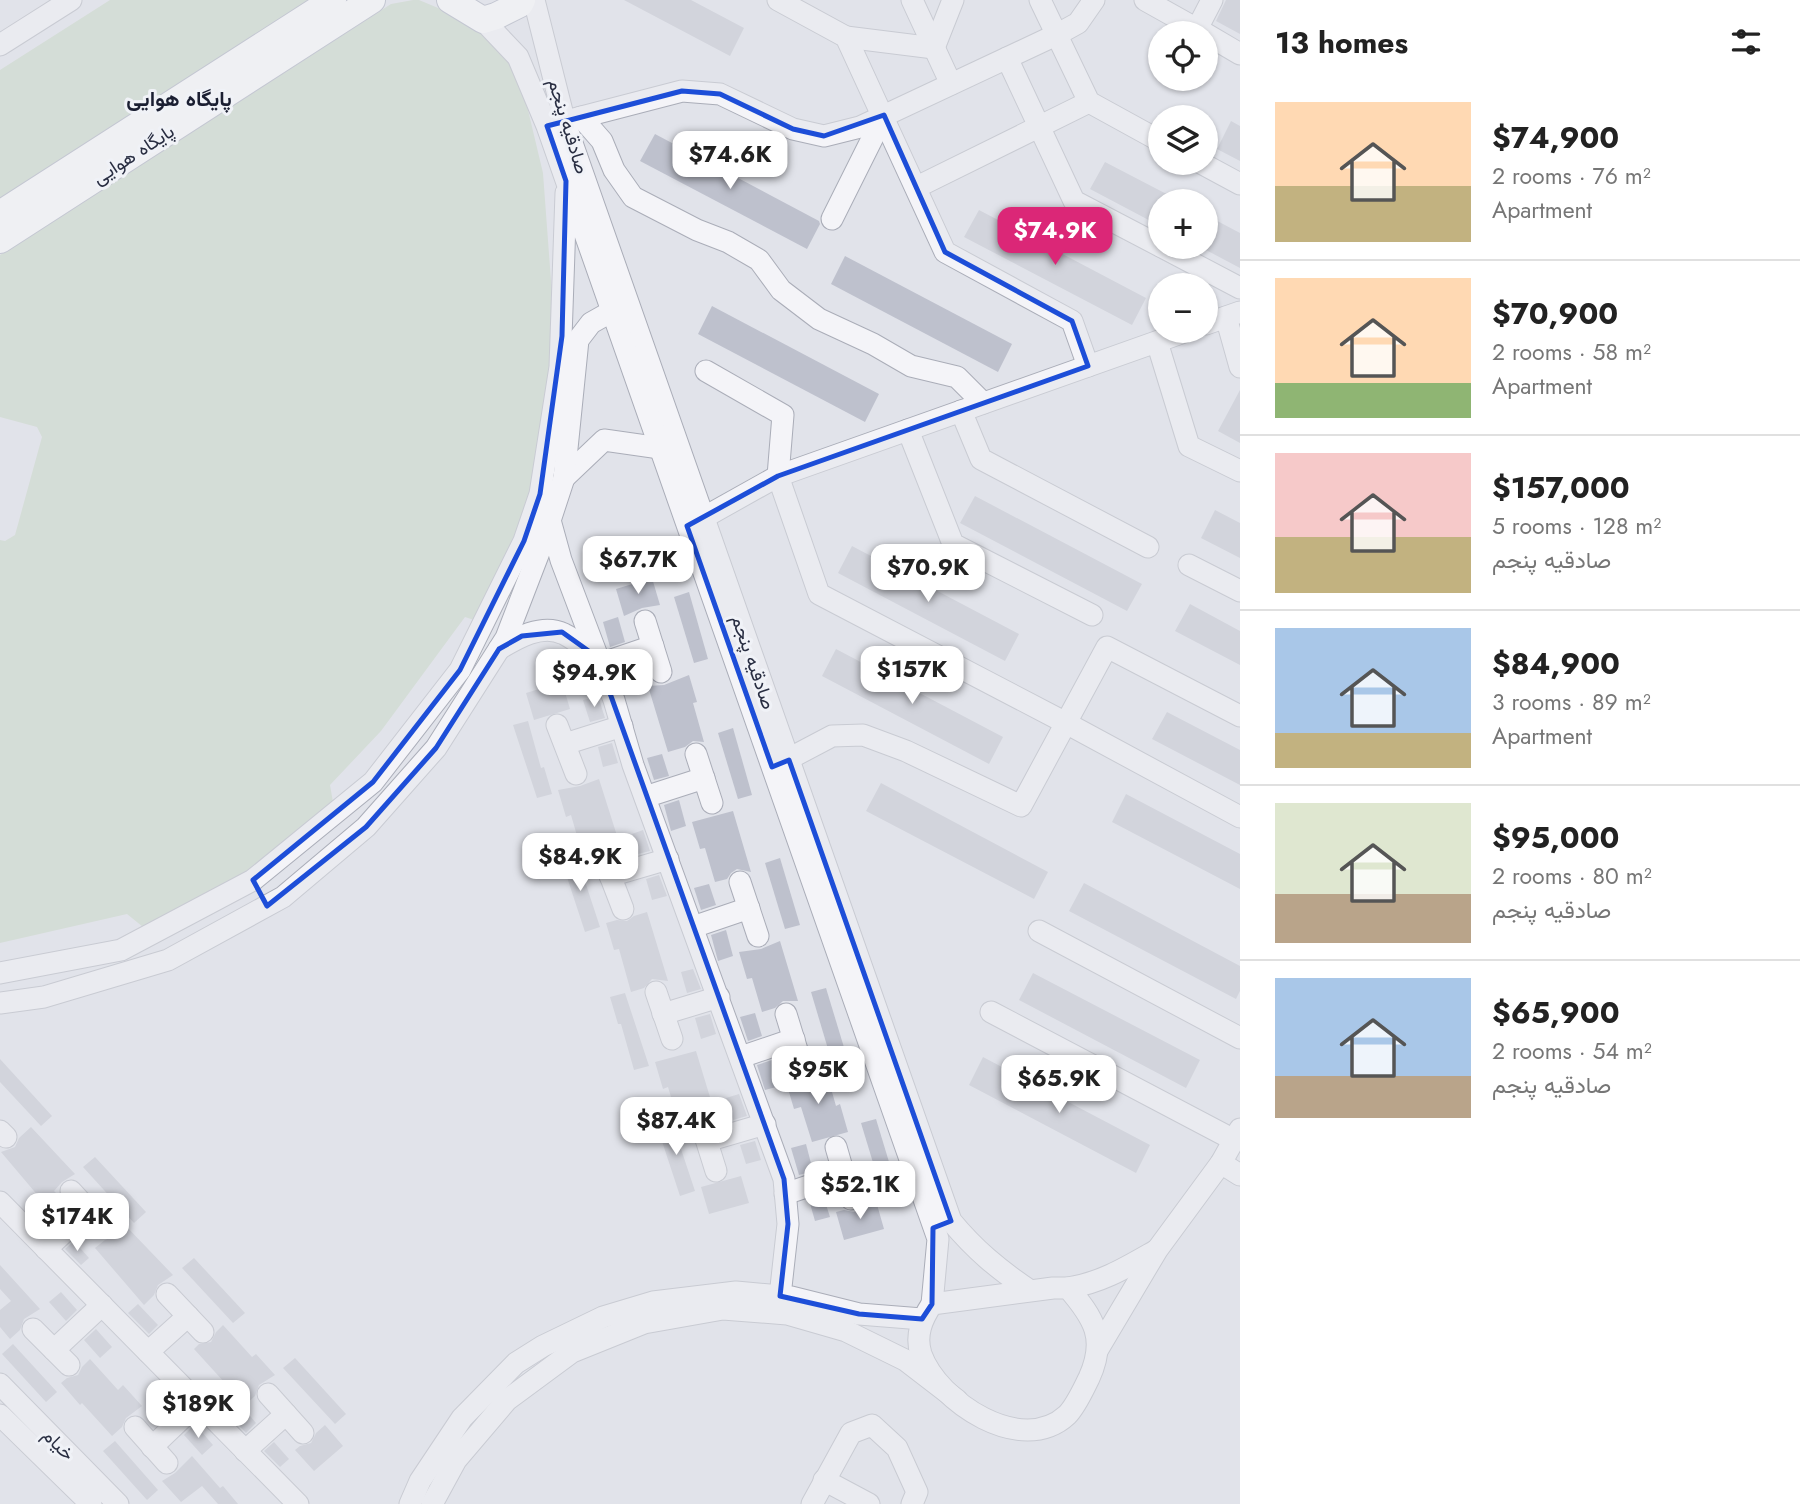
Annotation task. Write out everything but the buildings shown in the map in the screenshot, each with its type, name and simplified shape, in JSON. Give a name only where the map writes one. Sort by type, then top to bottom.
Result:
[{"type":"main road","name":"پایگاه هوایی","points":[[0,240],[333,0]]},
{"type":"main road","name":"پایگاه هوایی","points":[[0,214],[149,131],[372,0]]},
{"type":"main road","points":[[450,0],[482,20],[496,16],[520,4],[522,0]]},
{"type":"street","points":[[0,45],[71,0]]},
{"type":"street","name":"صادقیه پنجم","points":[[534,0],[564,122],[660,448],[696,522]]},
{"type":"street","points":[[778,0],[846,37],[934,48]]},
{"type":"street","points":[[912,0],[951,84]]},
{"type":"street","points":[[934,48],[953,0]]},
{"type":"street","points":[[1040,0],[1089,103],[1148,135]]},
{"type":"street","points":[[564,122],[682,90],[720,94],[793,130],[824,136],[860,127],[1058,34],[1078,23],[1094,0]]},
{"type":"street","points":[[1144,0],[1182,21]]},
{"type":"street","points":[[1205,21],[1212,0]]},
{"type":"street","name":"صادقیه پنجم","points":[[482,20],[518,57],[564,122],[566,181],[620,307],[942,1224],[997,1268],[1030,1290]]},
{"type":"street","points":[[846,37],[946,252],[1072,321],[1088,366]]},
{"type":"street","points":[[1218,41],[1240,54]]},
{"type":"street","points":[[1007,58],[1074,201],[1148,239]]},
{"type":"street","points":[[917,187],[1089,103]]},
{"type":"street","points":[[832,219],[884,116]]},
{"type":"street","points":[[564,122],[602,141],[614,170],[633,197],[759,260],[781,290],[819,319],[873,344],[911,366],[957,377],[983,403]]},
{"type":"street","points":[[1218,172],[1240,184]]},
{"type":"street","points":[[0,973],[121,950],[253,880],[373,782],[460,670],[524,541],[540,494],[561,367],[566,181]]},
{"type":"street","points":[[1185,259],[1240,288]]},
{"type":"street","points":[[0,1003],[44,997],[168,960],[284,897],[366,827],[436,748],[506,638],[564,478],[579,340],[592,323],[620,307]]},
{"type":"street","points":[[1224,317],[1240,368]]},
{"type":"street","points":[[696,522],[778,477],[1154,343]]},
{"type":"street","points":[[1157,343],[1189,446],[1240,471]]},
{"type":"street","points":[[706,371],[783,415],[778,477],[819,594],[1240,817]]},
{"type":"street","points":[[961,411],[981,459],[1148,547]]},
{"type":"street","points":[[908,430],[953,544],[1092,615]]},
{"type":"street","points":[[564,478],[604,440],[660,448]]},
{"type":"street","points":[[550,520],[561,560],[645,797],[784,1179],[788,1224],[780,1296]]},
{"type":"street","points":[[1189,565],[1240,591]]},
{"type":"street","points":[[645,621],[661,672]]},
{"type":"street","points":[[499,649],[522,636],[540,631],[562,632],[598,660]]},
{"type":"street","points":[[598,660],[653,646]]},
{"type":"street","points":[[780,764],[832,736],[863,735],[906,751],[1021,806],[1107,647],[1240,716]]},
{"type":"street","points":[[576,774],[561,734],[622,726]]},
{"type":"street","points":[[696,754],[712,803]]},
{"type":"street","points":[[645,797],[704,778]]},
{"type":"street","points":[[623,909],[607,867],[668,859]]},
{"type":"street","points":[[253,880],[267,906]]},
{"type":"street","points":[[740,882],[758,936]]},
{"type":"street","points":[[693,927],[749,908]]},
{"type":"street","points":[[1039,931],[1240,1038]]},
{"type":"street","points":[[656,992],[672,1039]]},
{"type":"street","points":[[663,1014],[719,997]]},
{"type":"street","points":[[432,1504],[456,1460],[547,1355],[603,1317],[653,1302],[736,1292],[780,1296],[848,1322],[905,1360],[957,1400],[1002,1427],[1032,1432],[1052,1425],[1068,1414],[1093,1369],[1098,1349],[1157,1250],[1221,1163],[1237,1135],[991,1012]]},
{"type":"street","points":[[786,1014],[801,1063]]},
{"type":"street","points":[[741,1057],[794,1039]]},
{"type":"street","points":[[701,1120],[716,1171]]},
{"type":"street","points":[[707,1142],[765,1124]]},
{"type":"street","points":[[836,1147],[851,1199]]},
{"type":"street","points":[[1221,1163],[1240,1175]]},
{"type":"street","points":[[785,1194],[844,1174]]},
{"type":"street","points":[[71,1191],[104,1227]]},
{"type":"street","points":[[1,1204],[298,1504]]},
{"type":"street","points":[[46,1249],[88,1210]]},
{"type":"street","name":"صادقیه پنجم","points":[[927,1311],[942,1224]]},
{"type":"street","points":[[410,1504],[420,1480],[462,1418],[516,1363],[572,1352],[644,1323],[723,1309],[848,1322],[927,1311],[1030,1290],[1068,1288],[1109,1276],[1157,1250]]},
{"type":"street","points":[[1068,1288],[1088,1311],[1096,1327],[1098,1349]]},
{"type":"street","points":[[167,1294],[203,1332]]},
{"type":"street","points":[[33,1329],[62,1358],[102,1305]]},
{"type":"street","points":[[927,1311],[919,1334],[921,1353],[935,1378],[957,1400]]},
{"type":"street","points":[[148,1352],[188,1316]]},
{"type":"street","name":"خیام","points":[[0,1384],[118,1504]]},
{"type":"street","points":[[268,1394],[303,1433]]},
{"type":"street","points":[[152,1447],[198,1403]]},
{"type":"street","points":[[245,1451],[286,1414]]},
{"type":"street","name":"خیام","points":[[0,1415],[91,1504]]},
{"type":"street","points":[[811,1504],[850,1433],[872,1425],[897,1448],[917,1492],[912,1504]]},
{"type":"street","points":[[135,1427],[167,1462]]},
{"type":"street","points":[[824,1480],[869,1504]]},
{"type":"highlighted area","points":[[682,91],[720,94],[793,129],[824,136],[884,115],[945,252],[1072,321],[1088,366],[778,476],[687,526],[772,767],[789,760],[951,1221],[933,1228],[932,1304],[922,1319],[859,1314],[780,1296],[788,1224],[784,1179],[597,657],[562,632],[522,636],[499,649],[436,748],[366,827],[267,906],[253,880],[373,782],[460,670],[524,541],[540,494],[562,336],[566,181],[547,126]]},
{"type":"green space","points":[[110,0],[319,0],[0,204],[0,70]]},
{"type":"green space","points":[[413,0],[455,15],[489,33],[513,65],[528,110],[543,173],[554,321],[537,493],[480,622],[465,617],[381,731],[330,785],[334,808],[298,842],[148,931],[127,914],[0,943],[0,540],[5,541],[15,535],[42,437],[37,427],[0,417],[0,255],[391,4]]},
{"type":"district","name":"پایگاه هوایی","points":[[179,99]]}]
